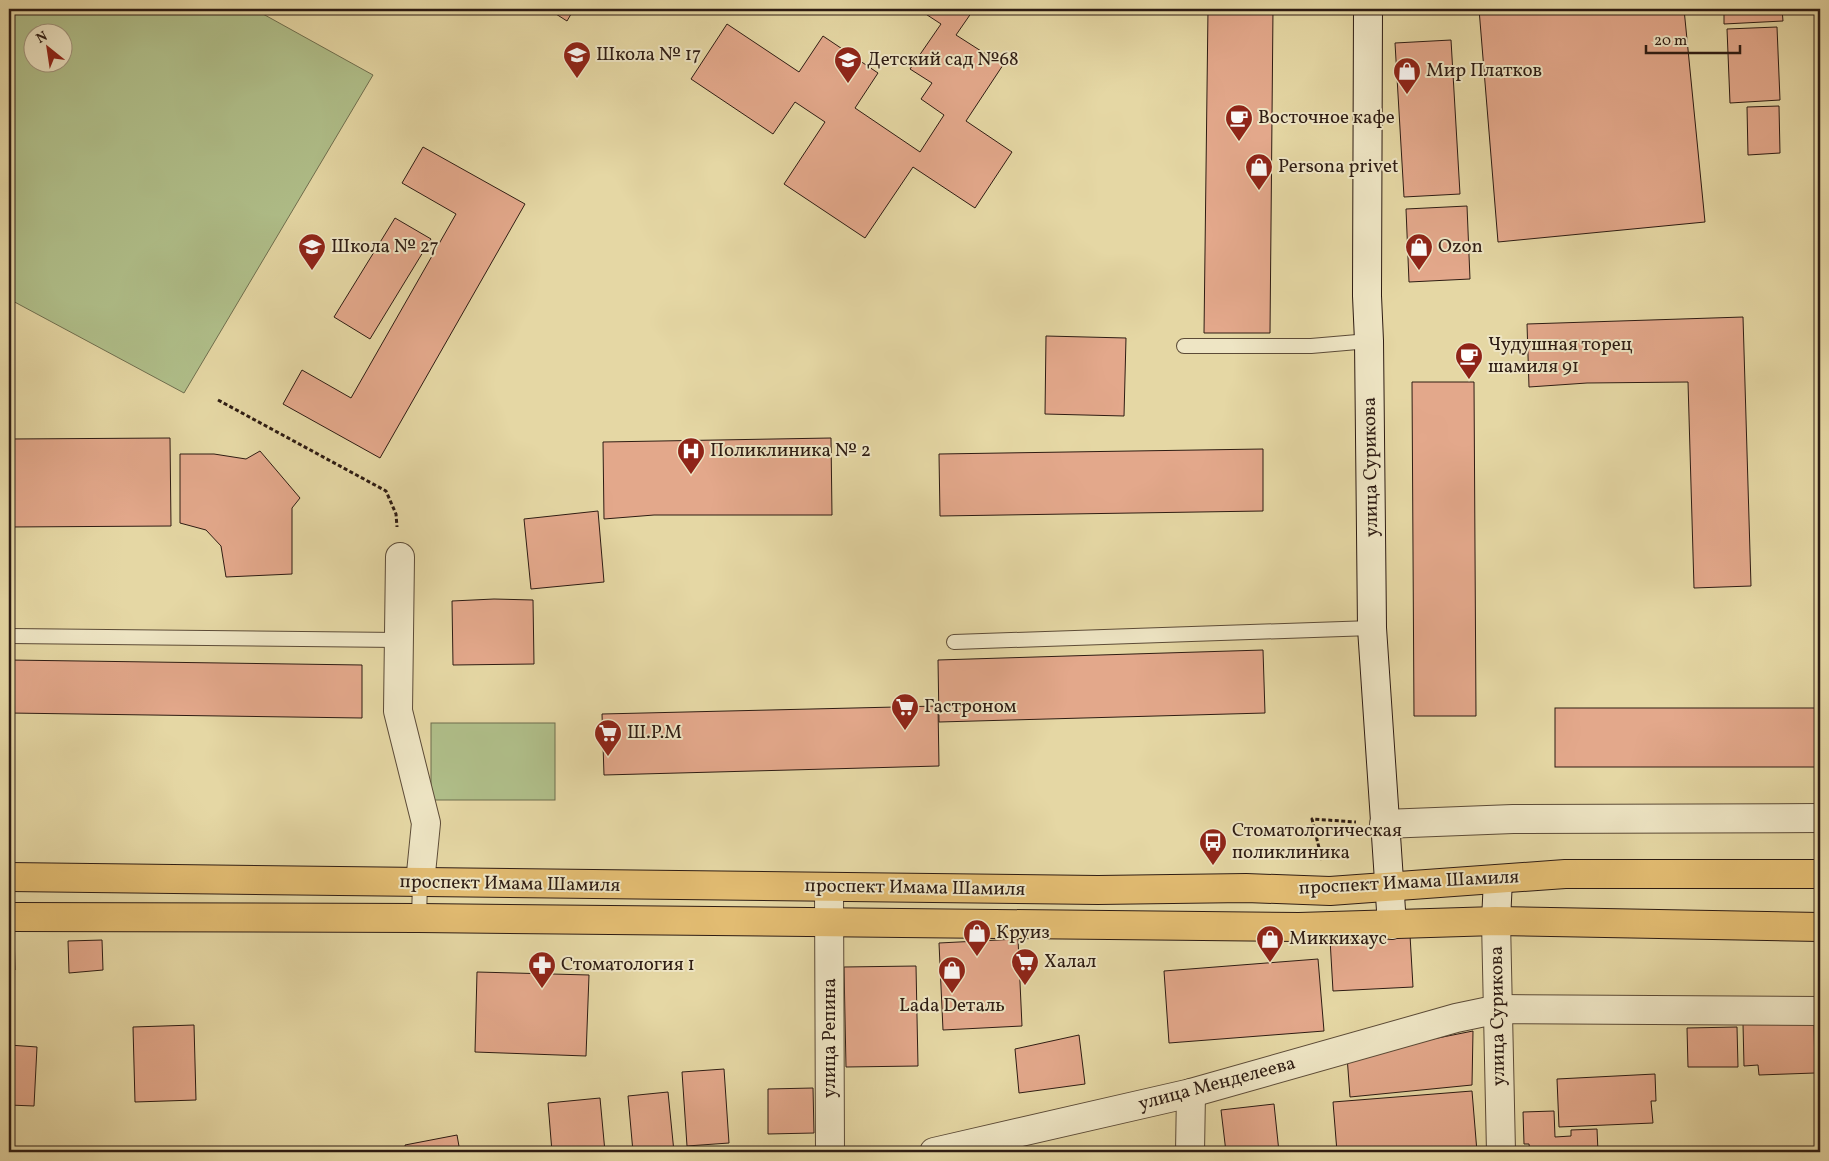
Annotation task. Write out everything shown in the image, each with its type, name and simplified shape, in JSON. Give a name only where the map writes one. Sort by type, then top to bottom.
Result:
[{"type":"main road","name":"проспект Имама Шамиля","points":[[9,877],[1098,890],[1246,888],[1330,891],[1389,885],[1565,874],[1820,874]]},
{"type":"main road","name":"проспект Имама Шамиля","points":[[9,917],[1392,925],[1496,921],[1820,927]]},
{"type":"street","name":"улица Сурикова","points":[[1368,9],[1367,296],[1372,628],[1392,925]]},
{"type":"street","points":[[400,557],[398,711],[426,823],[420,883]]},
{"type":"street","points":[[1384,824],[1513,819],[1820,818]]},
{"type":"street","name":"улица Сурикова","points":[[1498,879],[1496,921],[1500,1152]]},
{"type":"street","name":"улица Репина","points":[[829,887],[831,923],[830,1152]]},
{"type":"street","name":"улица Менделеева","points":[[934,1152],[1191,1093],[1456,1018],[1499,1009],[1820,1011]]},
{"type":"street","points":[[1190,1152],[1191,1093]]},
{"type":"lane","points":[[1184,346],[1311,346],[1369,341]]},
{"type":"lane","points":[[954,642],[1372,628]]},
{"type":"lane","points":[[9,636],[398,640]]},
{"type":"lane","points":[[419,918],[420,883]]},
{"type":"path","points":[[218,400],[386,491],[396,514],[400,557]]},
{"type":"path","points":[[1324,866],[1312,819],[1384,824]]},
{"type":"green space","points":[[9,9],[254,9],[373,75],[184,393],[9,299]]},
{"type":"green space","points":[[431,723],[555,723],[555,800],[431,800]]},
{"type":"building","points":[[548,9],[574,9],[567,21]]},
{"type":"building","points":[[918,9],[974,9],[956,35],[1003,65],[966,121],[1012,152],[975,208],[913,167],[865,238],[784,184],[825,122],[795,102],[773,134],[691,79],[727,24],[799,72],[823,36],[878,73],[855,108],[920,152],[944,115],[921,99],[932,83],[910,69],[941,24]]},
{"type":"building","points":[[1208,9],[1273,9],[1270,333],[1204,333]]},
{"type":"building","points":[[1479,9],[1684,9],[1705,222],[1498,242]]},
{"type":"building","points":[[1724,9],[1782,9],[1783,21],[1724,24]]},
{"type":"building","points":[[1777,27],[1780,100],[1730,103],[1727,29]]},
{"type":"building","points":[[1451,40],[1460,194],[1404,197],[1395,43]]},
{"type":"building","points":[[1779,106],[1780,153],[1748,155],[1747,107]]},
{"type":"building","points":[[423,147],[525,204],[380,458],[283,404],[302,370],[351,398],[456,214],[402,183]]},
{"type":"building","points":[[1467,206],[1470,279],[1409,282],[1406,209]]},
{"type":"building","points":[[395,218],[431,239],[370,339],[334,317]]},
{"type":"building","points":[[1743,317],[1751,586],[1694,588],[1688,382],[1587,383],[1529,387],[1527,324]]},
{"type":"building","points":[[1046,336],[1126,338],[1124,416],[1045,414]]},
{"type":"building","points":[[1412,382],[1474,382],[1476,716],[1414,716]]},
{"type":"building","points":[[170,438],[171,526],[9,527],[9,439]]},
{"type":"building","points":[[831,438],[832,515],[654,515],[604,519],[603,442]]},
{"type":"building","points":[[1263,449],[1263,511],[940,516],[939,454]]},
{"type":"building","points":[[260,451],[300,498],[292,508],[292,574],[226,577],[221,546],[206,530],[180,523],[180,454],[214,454],[246,459]]},
{"type":"building","points":[[598,511],[604,582],[531,589],[524,519]]},
{"type":"building","points":[[533,600],[534,664],[453,665],[452,601]]},
{"type":"building","points":[[1263,650],[1265,713],[939,722],[938,660]]},
{"type":"building","points":[[9,660],[362,665],[362,718],[9,713]]},
{"type":"building","points":[[938,706],[939,766],[604,775],[602,714]]},
{"type":"building","points":[[1555,708],[1820,708],[1820,767],[1555,767]]},
{"type":"building","points":[[9,929],[14,929],[15,970],[9,970]]},
{"type":"building","points":[[1410,935],[1413,987],[1333,991],[1330,939]]},
{"type":"building","points":[[1018,939],[1022,1026],[943,1030],[939,943]]},
{"type":"building","points":[[102,940],[103,970],[69,973],[68,941]]},
{"type":"building","points":[[1318,959],[1324,1031],[1169,1043],[1164,971]]},
{"type":"building","points":[[916,966],[918,1066],[846,1067],[844,967]]},
{"type":"building","points":[[477,972],[589,975],[586,1056],[475,1052]]},
{"type":"building","points":[[1814,1022],[1815,1073],[1759,1075],[1758,1065],[1744,1066],[1743,1024]]},
{"type":"building","points":[[194,1025],[196,1100],[135,1102],[133,1027]]},
{"type":"building","points":[[1737,1027],[1738,1067],[1688,1067],[1687,1028]]},
{"type":"building","points":[[1473,1031],[1472,1085],[1350,1097],[1347,1056]]},
{"type":"building","points":[[1079,1035],[1085,1084],[1019,1093],[1015,1049]]},
{"type":"building","points":[[9,1045],[37,1047],[34,1106],[9,1105]]},
{"type":"building","points":[[724,1069],[729,1143],[687,1146],[682,1072]]},
{"type":"building","points":[[1655,1074],[1656,1101],[1651,1101],[1653,1123],[1559,1127],[1557,1079]]},
{"type":"building","points":[[813,1088],[814,1133],[768,1134],[768,1089]]},
{"type":"building","points":[[1472,1091],[1477,1152],[1337,1152],[1333,1102]]},
{"type":"building","points":[[668,1092],[674,1152],[633,1152],[628,1096]]},
{"type":"building","points":[[600,1098],[605,1152],[552,1152],[548,1103]]},
{"type":"building","points":[[1274,1104],[1279,1152],[1226,1152],[1221,1110]]},
{"type":"building","points":[[1554,1111],[1555,1137],[1571,1136],[1571,1130],[1597,1129],[1598,1152],[1530,1152],[1529,1144],[1524,1144],[1523,1112]]},
{"type":"building","points":[[457,1135],[460,1152],[406,1152],[405,1145]]},
{"type":"place","name":"Школа № 17","points":[[577,79]]},
{"type":"place","name":"Детский сад №68","points":[[848,84]]},
{"type":"place","name":"Мир Платков","points":[[1407,95]]},
{"type":"place","name":"Восточное кафе","points":[[1239,142]]},
{"type":"place","name":"Persona privet","points":[[1259,191]]},
{"type":"place","name":"Школа № 27","points":[[312,271]]},
{"type":"place","name":"Ozon","points":[[1419,271]]},
{"type":"place","name":"Чудушная торец шамиля 91","points":[[1469,380]]},
{"type":"place","name":"Поликлиника № 2","points":[[691,475]]},
{"type":"place","name":"Гастроном","points":[[905,731]]},
{"type":"place","name":"Ш.Р.М","points":[[608,757]]},
{"type":"place","name":"Стоматологическая поликлиника","points":[[1213,866]]},
{"type":"place","name":"Круиз","points":[[977,957]]},
{"type":"place","name":"Миккихаус","points":[[1270,963]]},
{"type":"place","name":"Халал","points":[[1025,986]]},
{"type":"place","name":"Стоматология 1","points":[[542,989]]},
{"type":"place","name":"Lada Dеталь","points":[[952,994]]}]
